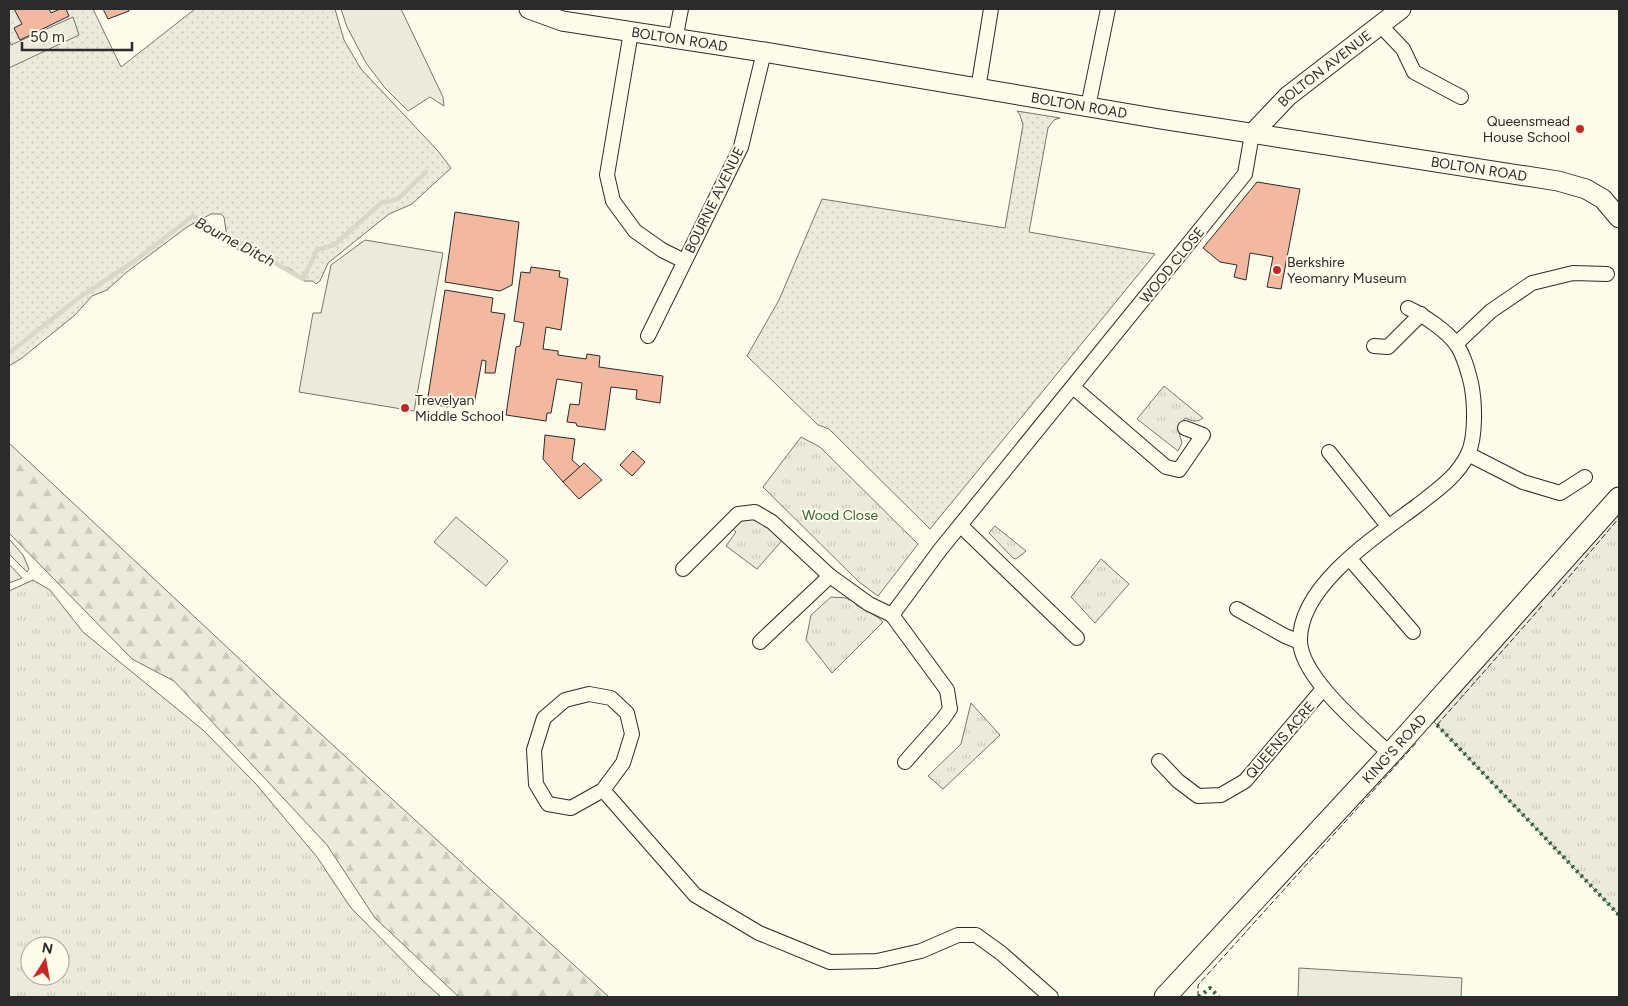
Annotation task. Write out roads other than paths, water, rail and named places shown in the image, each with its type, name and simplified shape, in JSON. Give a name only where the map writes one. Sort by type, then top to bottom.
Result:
[{"type":"main road","name":"KING'S ROAD","points":[[1164,997],[1390,754],[1619,498]]},
{"type":"street","name":"BOLTON ROAD","points":[[528,9],[562,21],[675,40],[764,52],[1088,108],[1558,180],[1586,189],[1603,200],[1619,218]]},
{"type":"street","points":[[675,40],[681,9]]},
{"type":"street","points":[[978,89],[991,9]]},
{"type":"street","points":[[1088,108],[1108,9]]},
{"type":"street","name":"BOLTON AVENUE","points":[[1252,134],[1288,96],[1401,9]]},
{"type":"street","points":[[1380,25],[1403,48],[1414,72],[1461,97]]},
{"type":"street","name":"BOURNE AVENUE","points":[[630,32],[606,175],[613,201],[635,231],[662,250],[684,261]]},
{"type":"street","name":"BOURNE AVENUE","points":[[648,336],[741,147],[764,52]]},
{"type":"street","name":"WOOD CLOSE","points":[[892,615],[960,525],[1245,174],[1252,134]]},
{"type":"street","points":[[1456,344],[1491,311],[1532,283],[1573,273],[1607,274]]},
{"type":"street","points":[[1236,609],[1285,636],[1300,642],[1301,630],[1310,604],[1325,581],[1388,526],[1451,480],[1468,454],[1473,428],[1474,397],[1467,369],[1456,344],[1422,314],[1408,308]]},
{"type":"street","points":[[1374,346],[1388,347],[1422,314]]},
{"type":"street","points":[[1073,388],[1166,467],[1179,470],[1203,434],[1185,428]]},
{"type":"street","points":[[1329,452],[1388,526]]},
{"type":"street","points":[[1468,454],[1523,482],[1560,493],[1585,477]]},
{"type":"street","points":[[683,569],[738,514],[755,512],[772,522],[830,576],[869,604],[892,615],[947,690],[950,709],[943,720],[905,762]]},
{"type":"street","points":[[960,525],[1077,638]]},
{"type":"street","points":[[1350,559],[1414,632]]},
{"type":"street","points":[[760,642],[830,576]]},
{"type":"street","name":"QUEENS ACRE","points":[[1300,642],[1303,656],[1323,689],[1390,754]]},
{"type":"street","name":"QUEENS ACRE","points":[[1159,762],[1178,781],[1198,796],[1221,795],[1245,781],[1323,689]]},
{"type":"street","points":[[589,694],[611,698],[627,713],[632,734],[623,763],[603,790],[571,808],[548,804],[536,784],[534,750],[544,718],[565,700],[589,694]]},
{"type":"street","points":[[603,790],[695,895],[759,933],[830,962],[877,961],[920,951],[958,935],[976,935],[1001,953],[1051,997]]},
{"type":"waterway","name":"Bourne Ditch","points":[[9,353],[80,297],[136,260],[193,216],[303,279],[317,250],[334,245],[381,203],[398,199],[426,172]]},
{"type":"place","name":"Queensmead House School","points":[[1580,129]]},
{"type":"place","name":"Berkshire Yeomanry Museum","points":[[1277,270]]},
{"type":"place","name":"Trevelyan Middle School","points":[[405,408]]},
{"type":"park label","name":"Wood Close","points":[[840,515]]}]
